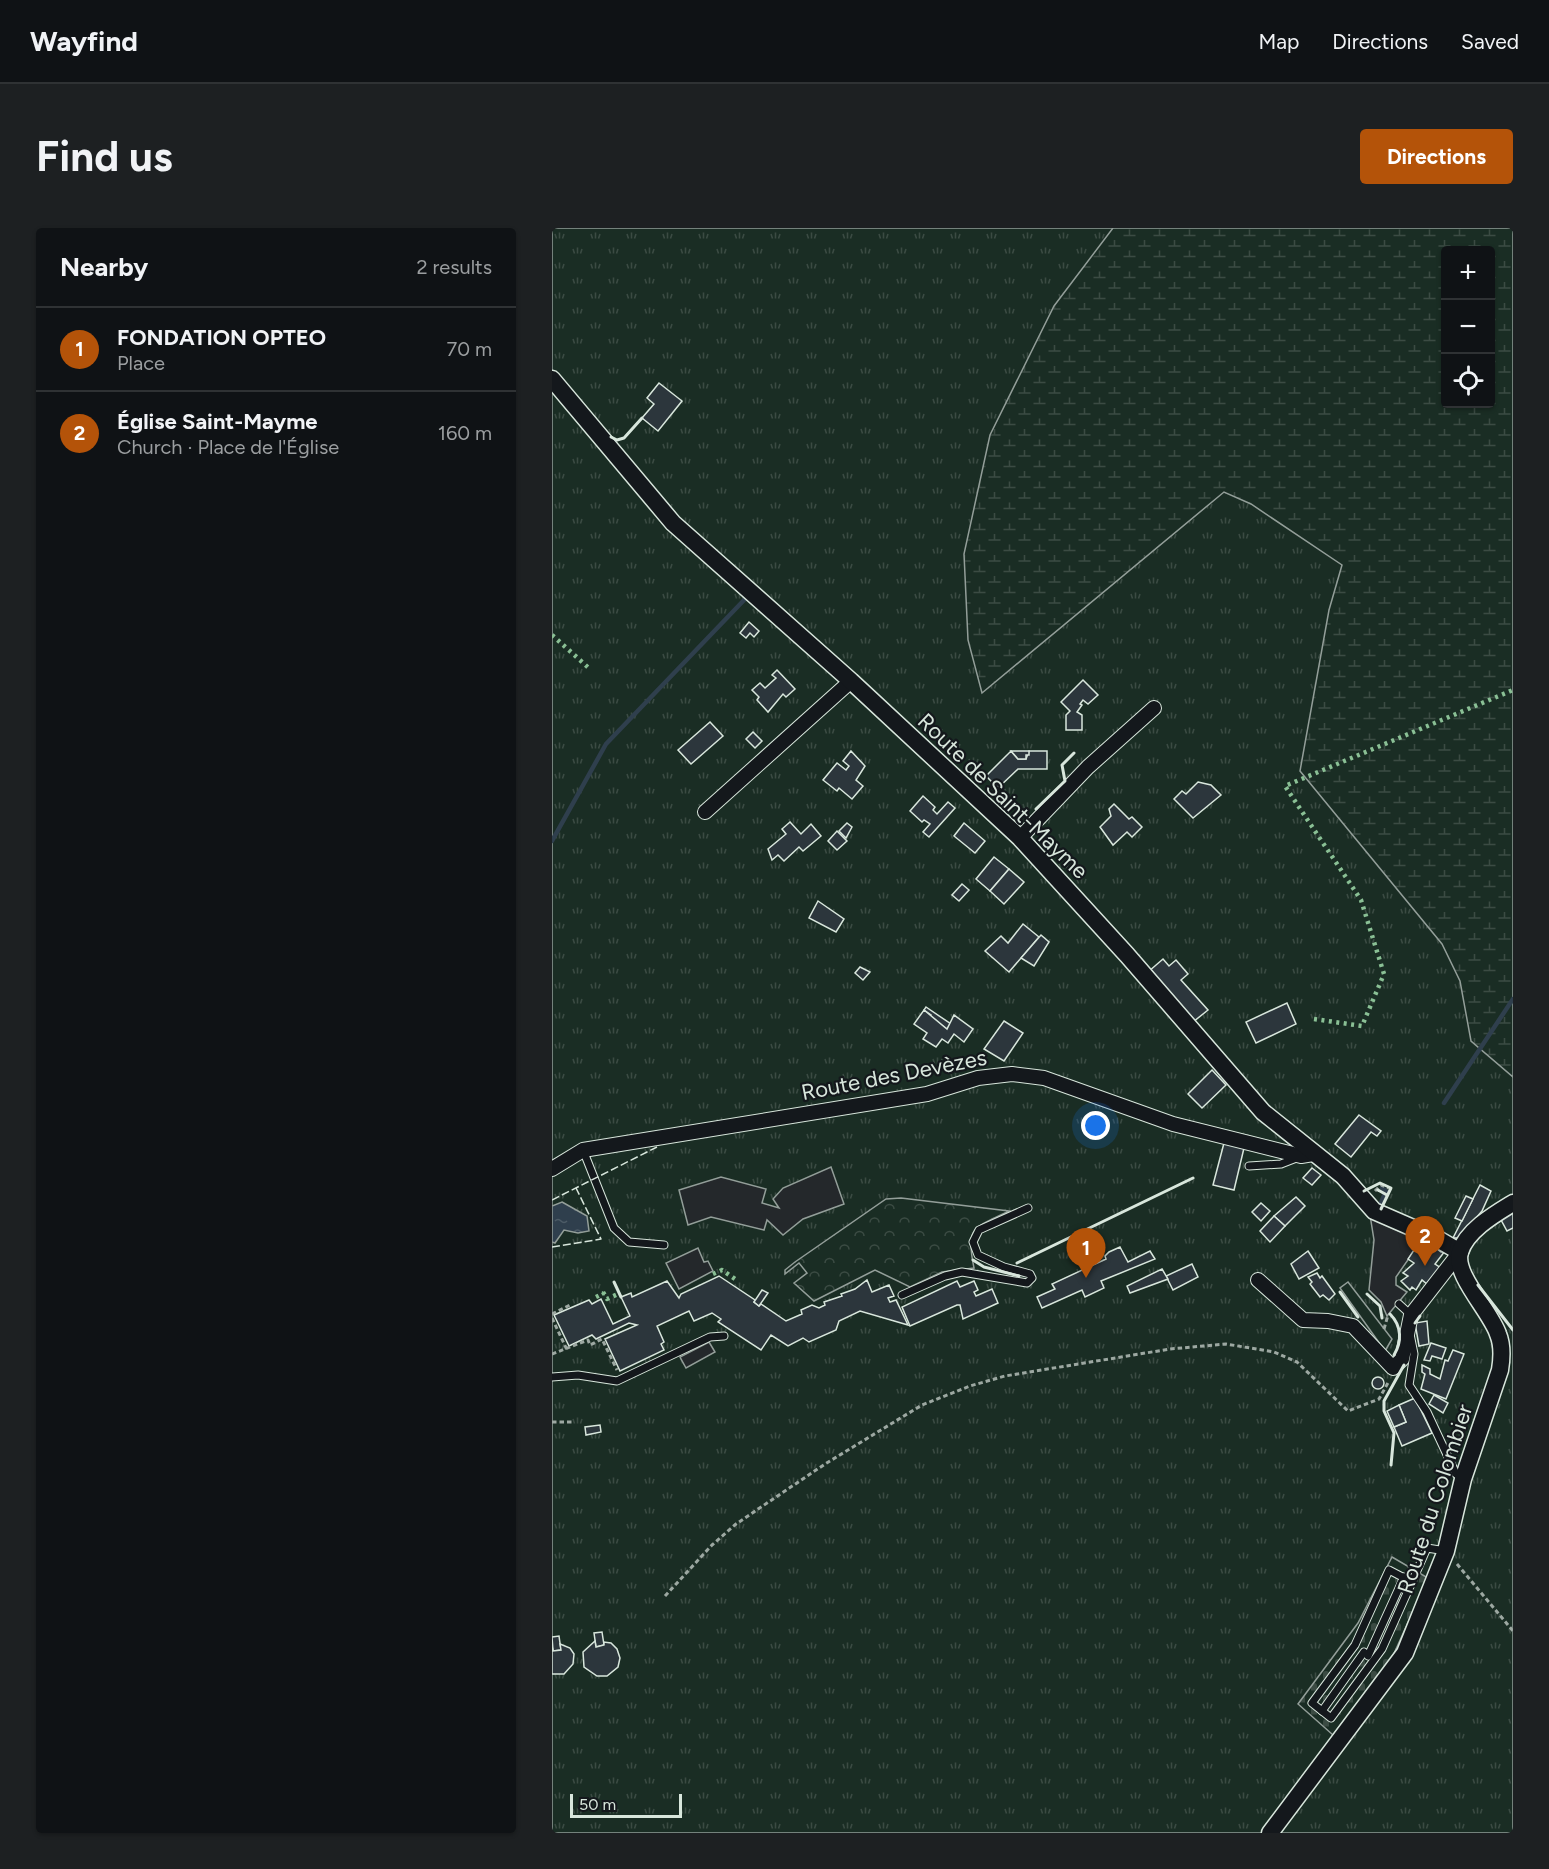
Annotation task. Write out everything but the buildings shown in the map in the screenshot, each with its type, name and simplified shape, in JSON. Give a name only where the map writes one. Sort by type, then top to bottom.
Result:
[{"type":"street","name":"Route de Saint-Mayme","points":[[552,379],[673,523],[851,681],[1020,838],[1127,955],[1263,1112],[1307,1155],[1343,1176],[1374,1211],[1397,1225],[1460,1252]]},
{"type":"street","points":[[705,812],[851,681]]},
{"type":"street","points":[[1020,838],[1091,764],[1154,708]]},
{"type":"street","name":"Route des Devèzes","points":[[552,1169],[583,1150],[927,1094],[978,1078],[1012,1074],[1044,1078],[1173,1124],[1307,1155]]},
{"type":"street","points":[[1258,1280],[1303,1320],[1328,1321],[1353,1326],[1393,1368],[1402,1359],[1410,1333],[1411,1315],[1486,1220],[1513,1203]]},
{"type":"street","name":"Route du Colombier","points":[[1270,1833],[1405,1653],[1446,1551],[1463,1479],[1500,1370],[1502,1354],[1494,1323],[1460,1266],[1460,1252]]},
{"type":"lane","points":[[583,1150],[614,1228],[629,1242],[664,1245]]},
{"type":"lane","points":[[1249,1166],[1281,1164],[1307,1155]]},
{"type":"lane","points":[[902,1295],[945,1276],[962,1272],[1028,1283],[1032,1278],[1030,1274],[1004,1267],[978,1256],[973,1242],[979,1230],[1028,1208]]},
{"type":"lane","points":[[1399,1304],[1411,1315]]},
{"type":"lane","points":[[1410,1333],[1414,1354],[1409,1384],[1427,1412],[1456,1474],[1463,1479]]},
{"type":"lane","points":[[552,1377],[578,1375],[621,1379],[710,1337],[724,1336]]},
{"type":"lane","points":[[1322,1711],[1369,1656],[1382,1649],[1427,1548],[1446,1551]]},
{"type":"lane","points":[[1404,1577],[1369,1656],[1331,1718],[1312,1703],[1355,1645],[1389,1570],[1404,1577],[1412,1582]]},
{"type":"lane","points":[[1355,1645],[1369,1656]]},
{"type":"path","points":[[1374,1192],[1381,1185],[1389,1188]]},
{"type":"path","points":[[567,1350],[552,1316],[572,1304]]},
{"type":"path","points":[[1384,1329],[1388,1315]]},
{"type":"path","points":[[552,1354],[588,1340],[590,1345],[602,1339],[621,1379]]},
{"type":"path","points":[[665,1596],[712,1545],[736,1524],[825,1464],[922,1405],[970,1386],[1005,1376],[1170,1349],[1226,1344],[1274,1352],[1297,1362],[1348,1411],[1379,1399],[1389,1384],[1393,1368]]},
{"type":"path","points":[[552,1422],[572,1422]]},
{"type":"path","points":[[1446,1551],[1513,1631]]},
{"type":"green space","points":[[552,228],[1513,228],[1513,1833],[552,1833]]},
{"type":"green space","points":[[1113,228],[1513,228],[1513,1077],[1471,1041],[1460,981],[1442,944],[1300,771],[1329,610],[1342,565],[1251,504],[1224,492],[982,693],[968,640],[964,554],[990,435],[1054,306]]},
{"type":"green space","points":[[901,1198],[1009,1211],[975,1230],[971,1243],[974,1268],[942,1272],[910,1287],[875,1270],[814,1301],[794,1283],[807,1273],[799,1263],[785,1274],[785,1270],[795,1262],[886,1199]]},
{"type":"green space","points":[[1348,1282],[1392,1339],[1385,1351],[1340,1288]]},
{"type":"green space","points":[[1392,1557],[1428,1578],[1392,1658],[1333,1735],[1298,1704],[1358,1623]]},
{"type":"shaded area","points":[[831,1167],[844,1204],[803,1219],[783,1235],[767,1220],[764,1230],[711,1217],[688,1225],[679,1190],[721,1177],[766,1189],[762,1203],[779,1208],[773,1199],[783,1188]]},
{"type":"shaded area","points":[[1370,1215],[1418,1236],[1413,1244],[1417,1247],[1396,1277],[1396,1285],[1407,1292],[1387,1316],[1381,1302],[1369,1290],[1374,1240]]},
{"type":"shaded area","points":[[698,1248],[704,1262],[708,1261],[713,1271],[679,1289],[666,1263]]},
{"type":"shaded area","points":[[709,1342],[715,1352],[686,1368],[680,1357]]},
{"type":"water","points":[[562,1202],[587,1216],[589,1231],[578,1233],[564,1230],[555,1243],[552,1242],[552,1206]]},
{"type":"waterway","points":[[552,841],[606,744],[746,598]]},
{"type":"waterway","points":[[1444,1103],[1513,999]]},
{"type":"waterway","points":[[1380,1205],[1386,1191],[1382,1188]]},
{"type":"hedge","points":[[552,635],[591,670]]},
{"type":"hedge","points":[[1314,1019],[1362,1026],[1384,974],[1361,900],[1285,786],[1513,690]]},
{"type":"hedge","points":[[713,1274],[722,1270],[735,1279]]},
{"type":"hedge","points":[[603,1292],[607,1299],[618,1294]]},
{"type":"hedge","points":[[596,1297],[604,1293]]},
{"type":"fence","points":[[552,1200],[657,1147]]},
{"type":"fence","points":[[552,1247],[601,1239],[576,1188]]},
{"type":"wall","points":[[611,437],[617,440],[624,438],[642,418]]},
{"type":"wall","points":[[1036,809],[1065,781],[1062,765],[1074,753]]},
{"type":"wall","points":[[1017,1263],[1193,1178]]},
{"type":"wall","points":[[1364,1191],[1380,1183],[1391,1188],[1381,1209]]},
{"type":"wall","points":[[1378,1190],[1387,1195]]},
{"type":"wall","points":[[973,1260],[984,1267],[1019,1276]]},
{"type":"wall","points":[[614,1282],[621,1297]]},
{"type":"wall","points":[[1478,1285],[1513,1330]]},
{"type":"wall","points":[[1340,1292],[1358,1317]]},
{"type":"wall","points":[[1367,1294],[1380,1306],[1382,1318]]},
{"type":"wall","points":[[1390,1314],[1400,1334],[1394,1355]]},
{"type":"wall","points":[[1415,1323],[1420,1316]]},
{"type":"wall","points":[[1391,1465],[1394,1433],[1384,1411],[1384,1401],[1404,1365]]},
{"type":"place","name":"Église Saint-Mayme","points":[[1425,1266]]},
{"type":"place","name":"FONDATION OPTEO","points":[[1086,1278]]}]
